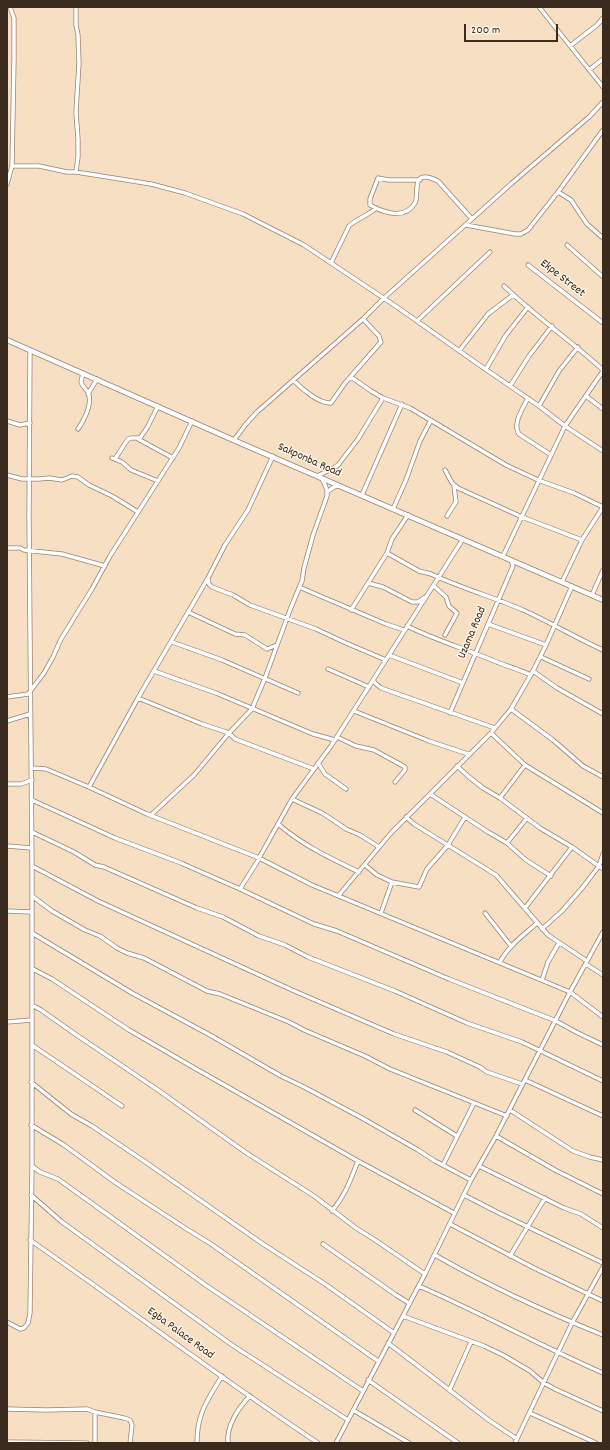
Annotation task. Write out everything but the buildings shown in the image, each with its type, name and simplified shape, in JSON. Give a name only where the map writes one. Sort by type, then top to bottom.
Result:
[{"type":"main road","name":"Sakponba Road","points":[[7,340],[603,600]]},
{"type":"street","points":[[7,184],[12,166],[12,100],[14,59],[14,18],[10,7]]},
{"type":"street","points":[[76,7],[79,63],[76,112],[78,145],[76,172]]},
{"type":"street","points":[[539,7],[603,87]]},
{"type":"street","points":[[570,46],[597,25],[603,18]]},
{"type":"street","points":[[589,70],[603,59]]},
{"type":"street","points":[[7,98],[12,100]]},
{"type":"street","points":[[234,440],[250,419],[363,319],[466,224],[589,117],[603,102]]},
{"type":"street","points":[[466,224],[515,234],[525,232],[537,220],[603,130]]},
{"type":"street","points":[[7,133],[12,135]]},
{"type":"street","points":[[12,166],[39,166],[67,172],[76,172],[151,184],[185,193],[243,214],[304,245],[384,298],[528,398],[565,426],[603,451]]},
{"type":"street","points":[[420,180],[416,186],[416,199],[414,204],[407,212],[395,214],[370,205],[369,202],[378,178],[389,180],[420,180],[426,177],[438,181],[472,219]]},
{"type":"street","points":[[558,192],[571,200],[587,224],[603,238]]},
{"type":"street","points":[[331,263],[349,226],[370,214],[376,208]]},
{"type":"street","points":[[567,245],[603,278]]},
{"type":"street","points":[[417,321],[490,252]]},
{"type":"street","name":"Ekpe Street","points":[[528,265],[603,323]]},
{"type":"street","points":[[503,556],[565,426],[603,371],[578,347],[504,286]]},
{"type":"street","points":[[459,351],[488,314],[513,294]]},
{"type":"street","points":[[486,370],[506,335],[528,307]]},
{"type":"street","points":[[293,380],[307,392],[328,403],[334,400],[339,390],[381,342],[379,336],[363,319]]},
{"type":"street","points":[[510,386],[529,356],[552,326]]},
{"type":"street","points":[[539,406],[559,371],[578,347]]},
{"type":"street","points":[[7,1322],[20,1329],[24,1328],[28,1323],[30,1313],[33,969],[32,768],[30,714],[30,350]]},
{"type":"street","points":[[78,429],[83,422],[88,406],[88,394],[81,382],[83,373]]},
{"type":"street","points":[[351,377],[383,398],[410,408],[506,465],[538,480],[574,493],[603,507],[582,540],[562,582]]},
{"type":"street","points":[[88,394],[97,379]]},
{"type":"street","points":[[586,396],[603,409]]},
{"type":"street","points":[[316,476],[338,465],[358,440],[383,398]]},
{"type":"street","points":[[528,398],[519,418],[517,431],[519,434],[551,455]]},
{"type":"street","points":[[362,495],[402,404]]},
{"type":"street","points":[[138,438],[147,428],[158,406]]},
{"type":"street","points":[[393,509],[406,480],[420,441],[431,420]]},
{"type":"street","points":[[7,421],[16,424],[30,423]]},
{"type":"street","points":[[7,697],[25,695],[30,692],[44,673],[61,639],[138,512],[173,458],[192,421]]},
{"type":"street","points":[[158,481],[132,470],[114,459],[128,439],[131,438],[138,438],[173,458]]},
{"type":"street","points":[[89,787],[138,698],[208,578],[225,545],[248,510],[273,456]]},
{"type":"street","points":[[445,470],[454,486],[456,502],[447,516]]},
{"type":"street","points":[[7,475],[30,479],[49,478],[62,480],[72,476],[78,477],[89,485],[112,496],[138,512]]},
{"type":"street","points":[[322,478],[327,492]]},
{"type":"street","points":[[151,815],[194,775],[229,733],[252,709],[302,581],[313,535],[327,492],[338,486]]},
{"type":"street","points":[[454,486],[522,517],[582,540]]},
{"type":"street","points":[[351,610],[387,553],[392,539],[408,515]]},
{"type":"street","points":[[240,889],[292,799],[336,739],[463,539]]},
{"type":"street","points":[[7,548],[62,554],[105,566]]},
{"type":"street","points":[[387,553],[419,570],[524,610],[603,650]]},
{"type":"street","name":"Uzama Road","points":[[450,713],[513,566],[510,560]]},
{"type":"street","points":[[592,595],[603,570]]},
{"type":"street","points":[[208,578],[212,587],[250,605],[316,629],[386,660]]},
{"type":"street","points":[[368,583],[383,587],[404,599],[415,603],[427,597]]},
{"type":"street","points":[[434,586],[446,597],[450,606],[457,613],[445,635]]},
{"type":"street","points":[[339,895],[379,847],[468,754],[491,733],[511,709],[541,657],[572,586]]},
{"type":"street","points":[[299,587],[351,610],[404,630]]},
{"type":"street","points":[[188,612],[235,634],[245,636],[267,648],[277,645]]},
{"type":"street","points":[[488,624],[546,646]]},
{"type":"street","points":[[407,626],[418,632],[508,666],[532,673],[603,714]]},
{"type":"street","points":[[172,642],[265,678],[298,693]]},
{"type":"street","points":[[389,655],[463,683]]},
{"type":"street","points":[[541,657],[589,679]]},
{"type":"street","points":[[328,669],[369,687]]},
{"type":"street","points":[[154,671],[216,693],[313,734],[374,750],[405,767],[405,770],[395,782]]},
{"type":"street","points":[[374,680],[375,683],[381,688],[495,728]]},
{"type":"street","points":[[138,698],[202,724],[229,733],[235,739],[314,769]]},
{"type":"street","points":[[511,709],[553,740],[583,766],[603,777]]},
{"type":"street","points":[[354,711],[429,741],[468,754]]},
{"type":"street","points":[[7,721],[30,714]]},
{"type":"street","points":[[491,733],[525,765],[603,813]]},
{"type":"street","points":[[318,763],[325,774],[346,789]]},
{"type":"street","points":[[500,798],[525,765]]},
{"type":"street","points":[[457,766],[482,788],[500,798],[540,828],[572,847],[603,869]]},
{"type":"street","points":[[32,768],[46,769],[151,815],[259,858],[312,885],[570,992],[603,1017]]},
{"type":"street","points":[[7,784],[21,784],[32,780]]},
{"type":"street","points":[[430,794],[507,843],[526,860],[551,876]]},
{"type":"street","points":[[292,799],[322,813],[346,829],[360,835],[379,847]]},
{"type":"street","points":[[32,800],[115,838],[181,863],[314,924],[337,931],[449,979],[556,1021],[603,1045]]},
{"type":"street","points":[[365,865],[377,875],[392,882],[417,888],[419,887],[427,869],[448,845],[465,817]]},
{"type":"street","points":[[406,818],[496,875],[542,929],[603,975]]},
{"type":"street","points":[[507,843],[527,818]]},
{"type":"street","points":[[278,824],[295,838],[314,850],[359,872]]},
{"type":"street","points":[[32,832],[74,852],[95,865],[113,870],[197,908],[224,918],[259,936],[342,971],[402,994],[468,1023],[522,1042],[603,1081]]},
{"type":"street","points":[[7,846],[32,848]]},
{"type":"street","points":[[525,908],[572,847]]},
{"type":"street","points":[[542,929],[573,898],[599,866],[603,854]]},
{"type":"street","points":[[32,866],[98,901],[286,988],[394,1034],[447,1052],[487,1072],[522,1084]]},
{"type":"street","points":[[381,913],[392,882]]},
{"type":"street","points":[[32,896],[52,912],[85,930],[100,936],[117,948],[144,958],[208,991],[220,994],[289,1022],[304,1030],[366,1056],[390,1069],[507,1116]]},
{"type":"street","points":[[7,911],[32,912]]},
{"type":"street","points":[[485,913],[511,946]]},
{"type":"street","points":[[500,962],[504,954],[511,946],[537,923]]},
{"type":"street","points":[[336,1443],[378,1361],[426,1274],[450,1224],[454,1212],[507,1116],[539,1051],[603,932]]},
{"type":"street","points":[[32,933],[138,997],[210,1035],[281,1076],[362,1118],[471,1180]]},
{"type":"street","points":[[542,980],[548,962],[559,943]]},
{"type":"street","points":[[33,969],[136,1034],[358,1161],[454,1212]]},
{"type":"street","points":[[32,1005],[158,1090],[245,1152],[314,1196],[356,1228],[426,1274]]},
{"type":"street","points":[[7,1022],[32,1020]]},
{"type":"street","points":[[32,1045],[122,1106]]},
{"type":"street","points":[[525,1080],[603,1116]]},
{"type":"street","points":[[31,1082],[71,1114],[92,1126],[144,1161],[325,1284],[394,1333]]},
{"type":"street","points":[[443,1165],[456,1136],[474,1103]]},
{"type":"street","points":[[415,1110],[456,1136]]},
{"type":"street","points":[[510,1110],[573,1151],[603,1160]]},
{"type":"street","points":[[31,1125],[64,1145],[175,1222],[211,1244],[378,1361]]},
{"type":"street","points":[[496,1136],[554,1170],[603,1194]]},
{"type":"street","points":[[332,1211],[348,1188],[358,1161]]},
{"type":"street","points":[[32,1166],[40,1172],[58,1179],[207,1286],[363,1391]]},
{"type":"street","points":[[479,1166],[581,1214],[603,1228]]},
{"type":"street","points":[[31,1195],[62,1222],[232,1345],[348,1420]]},
{"type":"street","points":[[464,1195],[603,1263]]},
{"type":"street","points":[[510,1256],[545,1198]]},
{"type":"street","points":[[450,1224],[510,1256],[603,1301]]},
{"type":"street","name":"Egba Palace Road","points":[[30,1240],[318,1443]]},
{"type":"street","points":[[323,1244],[409,1303]]},
{"type":"street","points":[[435,1255],[476,1278],[572,1323],[603,1335]]},
{"type":"street","points":[[388,1343],[515,1442],[572,1323],[603,1266]]},
{"type":"street","points":[[419,1286],[454,1301],[558,1354],[603,1374]]},
{"type":"street","points":[[402,1316],[503,1355],[530,1371],[544,1383],[603,1411]]},
{"type":"street","points":[[450,1390],[471,1342]]},
{"type":"street","points":[[197,1443],[198,1421],[201,1411],[222,1376]]},
{"type":"street","points":[[368,1380],[458,1443]]},
{"type":"street","points":[[228,1443],[228,1434],[235,1416],[243,1403],[250,1396]]},
{"type":"street","points":[[7,1409],[87,1409],[124,1418],[130,1420],[132,1425],[130,1443]]},
{"type":"street","points":[[353,1410],[409,1443]]},
{"type":"street","points":[[95,1412],[95,1443]]},
{"type":"street","points":[[530,1413],[596,1443]]},
{"type":"street","points":[[7,1442],[87,1443]]}]
